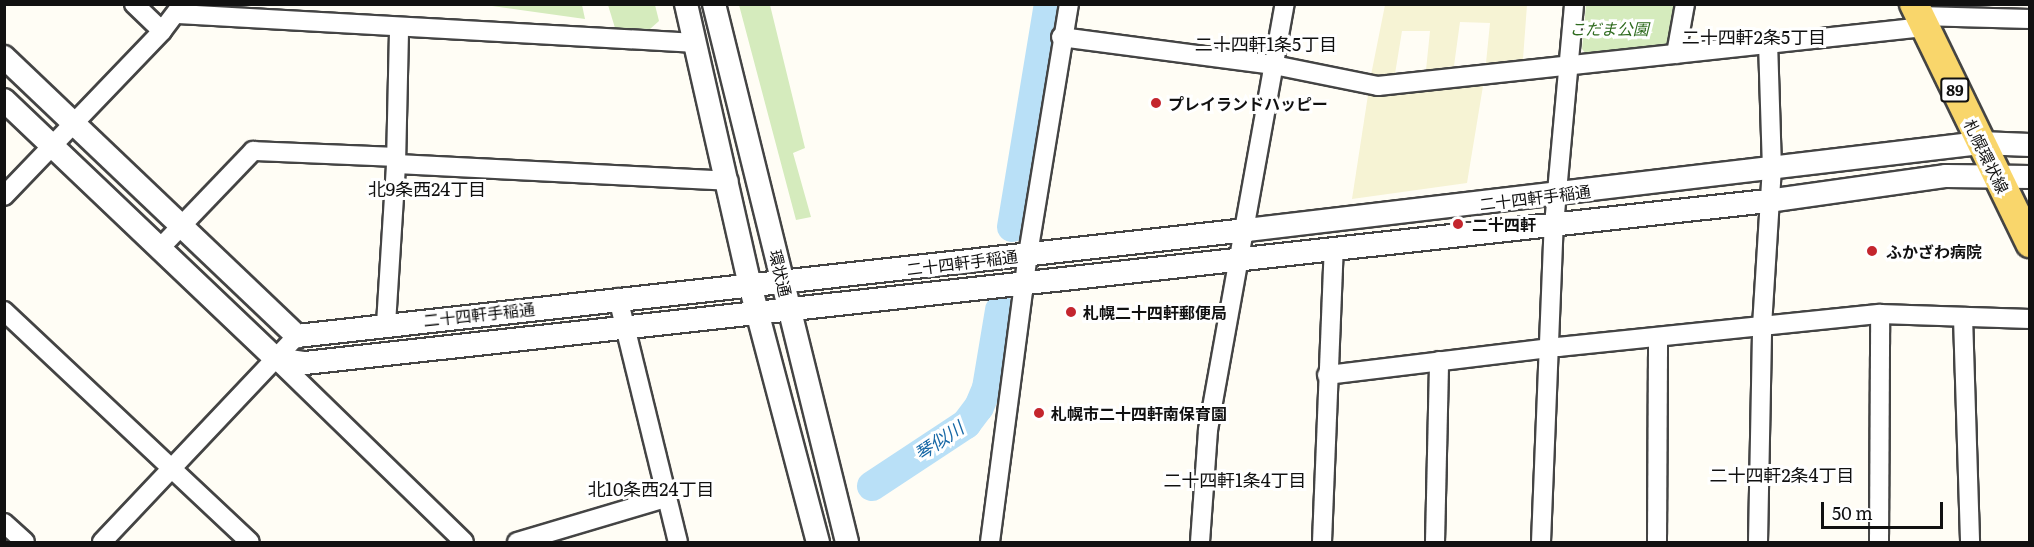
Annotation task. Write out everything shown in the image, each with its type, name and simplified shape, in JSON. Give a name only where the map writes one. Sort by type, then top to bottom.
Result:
[{"type":"main road","name":"札幌環状線","points":[[1919,16],[2030,243]]},
{"type":"street","points":[[134,4],[162,31]]},
{"type":"street","name":"環状通","points":[[686,4],[729,181],[750,285],[818,543]]},
{"type":"street","name":"環状通","points":[[714,4],[848,543]]},
{"type":"street","points":[[990,543],[1028,254],[1061,37],[1069,4]]},
{"type":"street","points":[[1200,543],[1208,430],[1247,230],[1285,4]]},
{"type":"street","points":[[1541,543],[1554,225],[1574,4]]},
{"type":"street","points":[[1676,54],[1685,4]]},
{"type":"street","points":[[4,196],[162,31],[180,9],[399,27],[696,43]]},
{"type":"street","points":[[1061,37],[1274,65],[1378,86],[1768,44],[1919,16],[2030,19]]},
{"type":"street","points":[[386,324],[395,160],[399,27]]},
{"type":"street","points":[[1758,543],[1762,326],[1768,201],[1772,169],[1768,44]]},
{"type":"street","points":[[4,57],[297,336],[102,543]]},
{"type":"street","points":[[4,100],[162,246],[464,543]]},
{"type":"street","name":"二十四軒手稲通","points":[[297,336],[618,298],[784,283],[1247,230],[1980,143],[2030,145]]},
{"type":"street","points":[[162,246],[253,151],[729,181]]},
{"type":"street","name":"二十四軒手稲通","points":[[276,358],[305,363],[356,360],[790,312],[1025,282],[1240,261],[1334,248],[1768,201],[1946,176],[2030,177]]},
{"type":"street","points":[[1322,543],[1327,375],[1334,248]]},
{"type":"street","points":[[618,298],[678,543]]},
{"type":"street","points":[[4,310],[250,543]]},
{"type":"street","points":[[1879,543],[1880,314]]},
{"type":"street","points":[[1327,375],[1548,348],[1880,314],[2030,319]]},
{"type":"street","points":[[1963,316],[1970,543]]},
{"type":"street","points":[[1657,543],[1658,336]]},
{"type":"street","points":[[1435,543],[1439,361]]},
{"type":"street","points":[[517,543],[666,498]]},
{"type":"street","points":[[4,523],[25,543]]},
{"type":"shaded area","points":[[1385,5],[1527,5],[1523,59],[1486,63],[1490,23],[1460,22],[1454,66],[1426,70],[1430,31],[1402,31],[1395,74],[1371,75]]},
{"type":"shaded area","points":[[1483,86],[1467,183],[1352,199],[1368,95]]},
{"type":"green space","points":[[485,5],[582,5],[585,19]]},
{"type":"green space","points":[[608,5],[655,5],[659,21],[650,29],[615,28]]},
{"type":"green space","points":[[739,5],[770,5],[805,148],[793,153],[811,217],[796,220]]},
{"type":"green space","name":"こだま公園","points":[[1586,5],[1675,5],[1670,41],[1665,46],[1587,55],[1582,49]]},
{"type":"waterway","name":"琴似川","points":[[1012,227],[1049,4]]},
{"type":"waterway","name":"琴似川","points":[[872,486],[966,424],[979,407],[987,388],[1000,310]]},
{"type":"place","name":"プレイランドハッピー","points":[[1156,103]]},
{"type":"place","name":"二十四軒","points":[[1458,224]]},
{"type":"place","name":"ふかざわ病院","points":[[1872,251]]},
{"type":"place","name":"札幌二十四軒郵便局","points":[[1071,312]]},
{"type":"place","name":"札幌市二十四軒南保育園","points":[[1039,413]]},
{"type":"district","name":"二十四軒2条5丁目","points":[[1754,37]]},
{"type":"district","name":"二十四軒1条5丁目","points":[[1266,44]]},
{"type":"district","name":"北9条西24丁目","points":[[427,189]]},
{"type":"district","name":"二十四軒2条4丁目","points":[[1782,475]]},
{"type":"district","name":"二十四軒1条4丁目","points":[[1235,480]]},
{"type":"district","name":"北10条西24丁目","points":[[651,489]]}]
